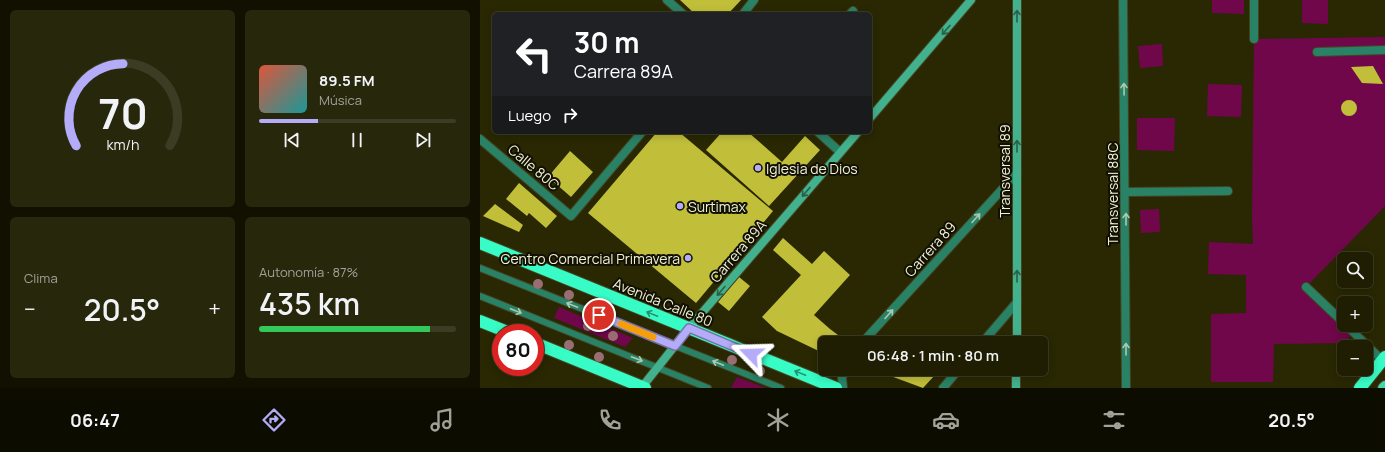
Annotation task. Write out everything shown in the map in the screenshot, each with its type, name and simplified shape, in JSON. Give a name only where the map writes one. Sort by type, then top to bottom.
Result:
[{"type":"highway","name":"Avenida Calle 80","points":[[480,244],[836,388]]},
{"type":"highway","points":[[480,321],[492,326]]},
{"type":"highway","points":[[544,347],[643,388]]},
{"type":"highway","points":[[1360,388],[1384,358]]},
{"type":"street","points":[[667,0],[681,12]]},
{"type":"street","points":[[744,12],[754,0]]},
{"type":"street","points":[[872,116],[971,0]]},
{"type":"street","name":"Transversal 89","points":[[1017,0],[1017,336]]},
{"type":"street","name":"Transversal 88C","points":[[1123,0],[1126,192],[1126,388]]},
{"type":"street","points":[[1254,0],[1254,39]]},
{"type":"street","points":[[1317,52],[1385,50]]},
{"type":"street","name":"Calle 80C","points":[[480,139],[571,216],[640,134]]},
{"type":"street","points":[[820,134],[840,152]]},
{"type":"street","name":"Carrera 89A","points":[[643,388],[657,367],[689,328],[856,134]]},
{"type":"street","name":"Carrera 89","points":[[868,336],[1017,173]]},
{"type":"street","points":[[1126,192],[1228,191]]},
{"type":"street","points":[[1306,287],[1337,316]]},
{"type":"street","points":[[988,336],[1017,302]]},
{"type":"street","points":[[1354,332],[1384,358]]},
{"type":"street","points":[[843,376],[843,388]]},
{"type":"street","points":[[943,388],[953,376]]},
{"type":"street","points":[[1016,376],[1016,388]]},
{"type":"lane","points":[[480,268],[781,388]]},
{"type":"lane","points":[[480,296],[708,388]]},
{"type":"shaded area","points":[[1212,0],[1244,0],[1244,14],[1212,13]]},
{"type":"shaded area","points":[[1302,0],[1328,0],[1328,24],[1302,23]]},
{"type":"shaded area","points":[[1385,37],[1385,206],[1340,252],[1337,252],[1337,255],[1306,287],[1337,317],[1337,332],[1353,332],[1347,340],[1337,340],[1337,343],[1274,344],[1273,382],[1211,382],[1211,314],[1246,313],[1246,275],[1208,274],[1209,242],[1253,244],[1254,39]]},
{"type":"shaded area","points":[[1162,44],[1163,66],[1140,68],[1138,46]]},
{"type":"shaded area","points":[[1208,84],[1242,85],[1241,117],[1207,116]]},
{"type":"shaded area","points":[[1137,118],[1175,118],[1174,151],[1137,150]]},
{"type":"shaded area","points":[[1159,209],[1160,232],[1141,233],[1140,210]]},
{"type":"shaded area","points":[[559,307],[633,338],[625,347],[554,318]]},
{"type":"shaded area","points":[[737,377],[766,388],[731,388]]},
{"type":"building","points":[[680,0],[741,0],[730,12],[693,12]]},
{"type":"building","points":[[1373,66],[1383,84],[1362,83],[1351,67]]},
{"type":"building","points":[[1346,100],[1352,100],[1357,105],[1355,114],[1352,116],[1346,116],[1341,111],[1341,105]]},
{"type":"building","name":"Centro Comercial Primavera","points":[[655,134],[681,134],[773,211],[696,303],[588,213]]},
{"type":"building","name":"Iglesia de Dios","points":[[720,134],[750,134],[782,162],[805,136],[820,150],[769,206],[706,150]]},
{"type":"building","points":[[570,151],[593,172],[571,197],[548,177]]},
{"type":"building","points":[[519,183],[557,216],[546,228],[529,213],[527,216],[506,199]]},
{"type":"building","points":[[495,204],[523,225],[519,232],[483,216]]},
{"type":"building","points":[[783,238],[812,264],[824,251],[850,275],[814,315],[839,336],[818,336],[818,351],[777,331],[762,317],[801,275],[773,250]]},
{"type":"building","points":[[739,277],[750,286],[729,311],[718,302]]},
{"type":"building","points":[[891,376],[934,376],[923,388]]},
{"type":"slow traffic","points":[[621,324],[653,337]]},
{"type":"place","name":"Iglesia de Dios","points":[[758,168]]},
{"type":"place","name":"Surtimax","points":[[680,206]]},
{"type":"place","name":"Centro Comercial Primavera","points":[[688,258]]},
{"type":"route","points":[[599,315],[675,346],[689,328],[751,354]]}]
